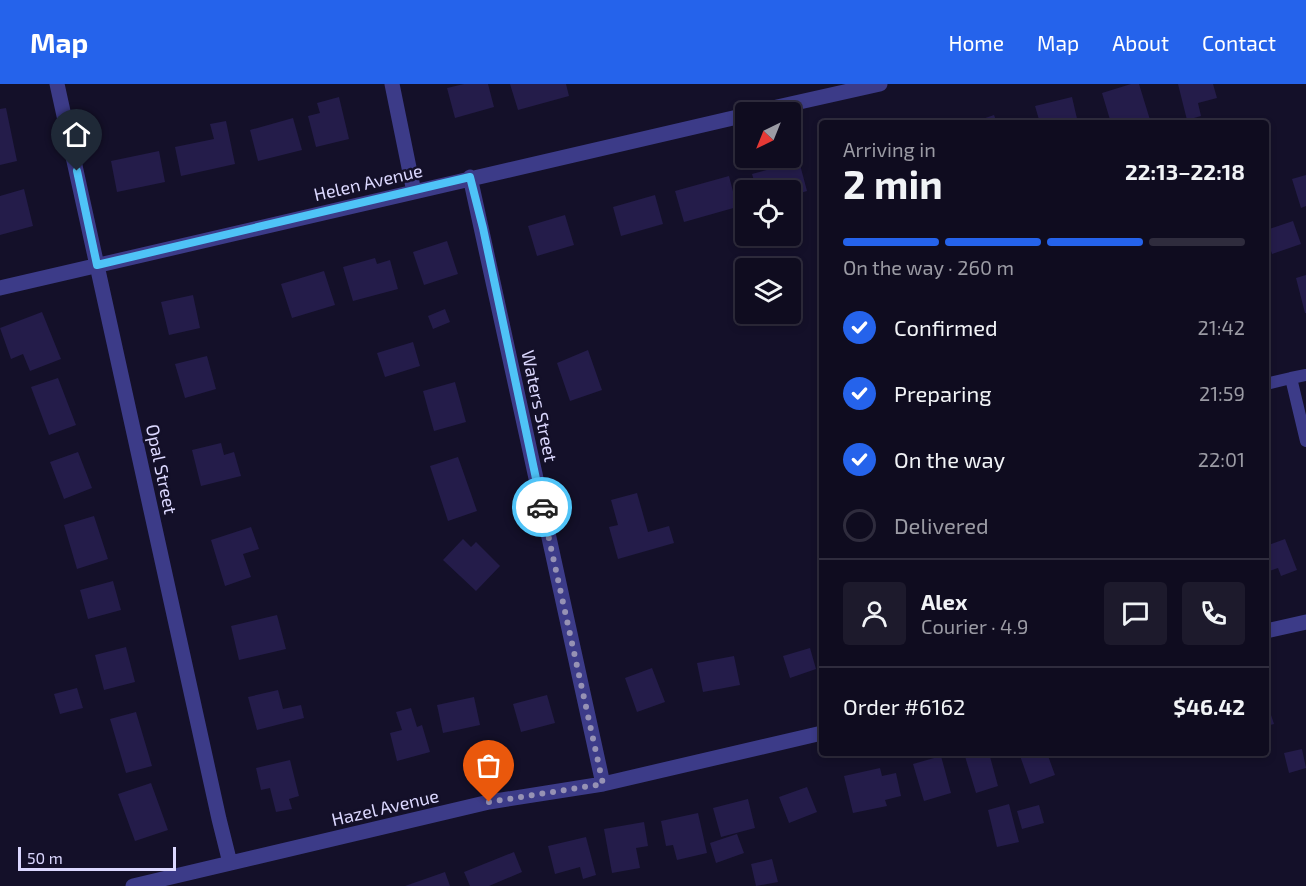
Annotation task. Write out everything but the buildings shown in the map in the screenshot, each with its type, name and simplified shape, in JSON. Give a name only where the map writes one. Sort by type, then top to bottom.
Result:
[{"type":"street","name":"Opal Street","points":[[57,84],[230,863]]},
{"type":"street","points":[[392,84],[414,192]]},
{"type":"street","points":[[800,102],[880,84]]},
{"type":"street","name":"Helen Avenue","points":[[0,288],[470,177],[735,117]]},
{"type":"street","name":"Waters Street","points":[[470,177],[603,784]]},
{"type":"street","points":[[1269,630],[1306,622]]},
{"type":"street","name":"Hazel Avenue","points":[[133,886],[489,802],[603,784],[819,734]]},
{"type":"lane","points":[[1269,383],[1306,375]]},
{"type":"lane","points":[[1291,378],[1306,441]]},
{"type":"way so far","points":[[489,802],[603,784],[542,507]]},
{"type":"route","points":[[77,171],[97,265],[470,177],[483,228],[542,507]]}]
